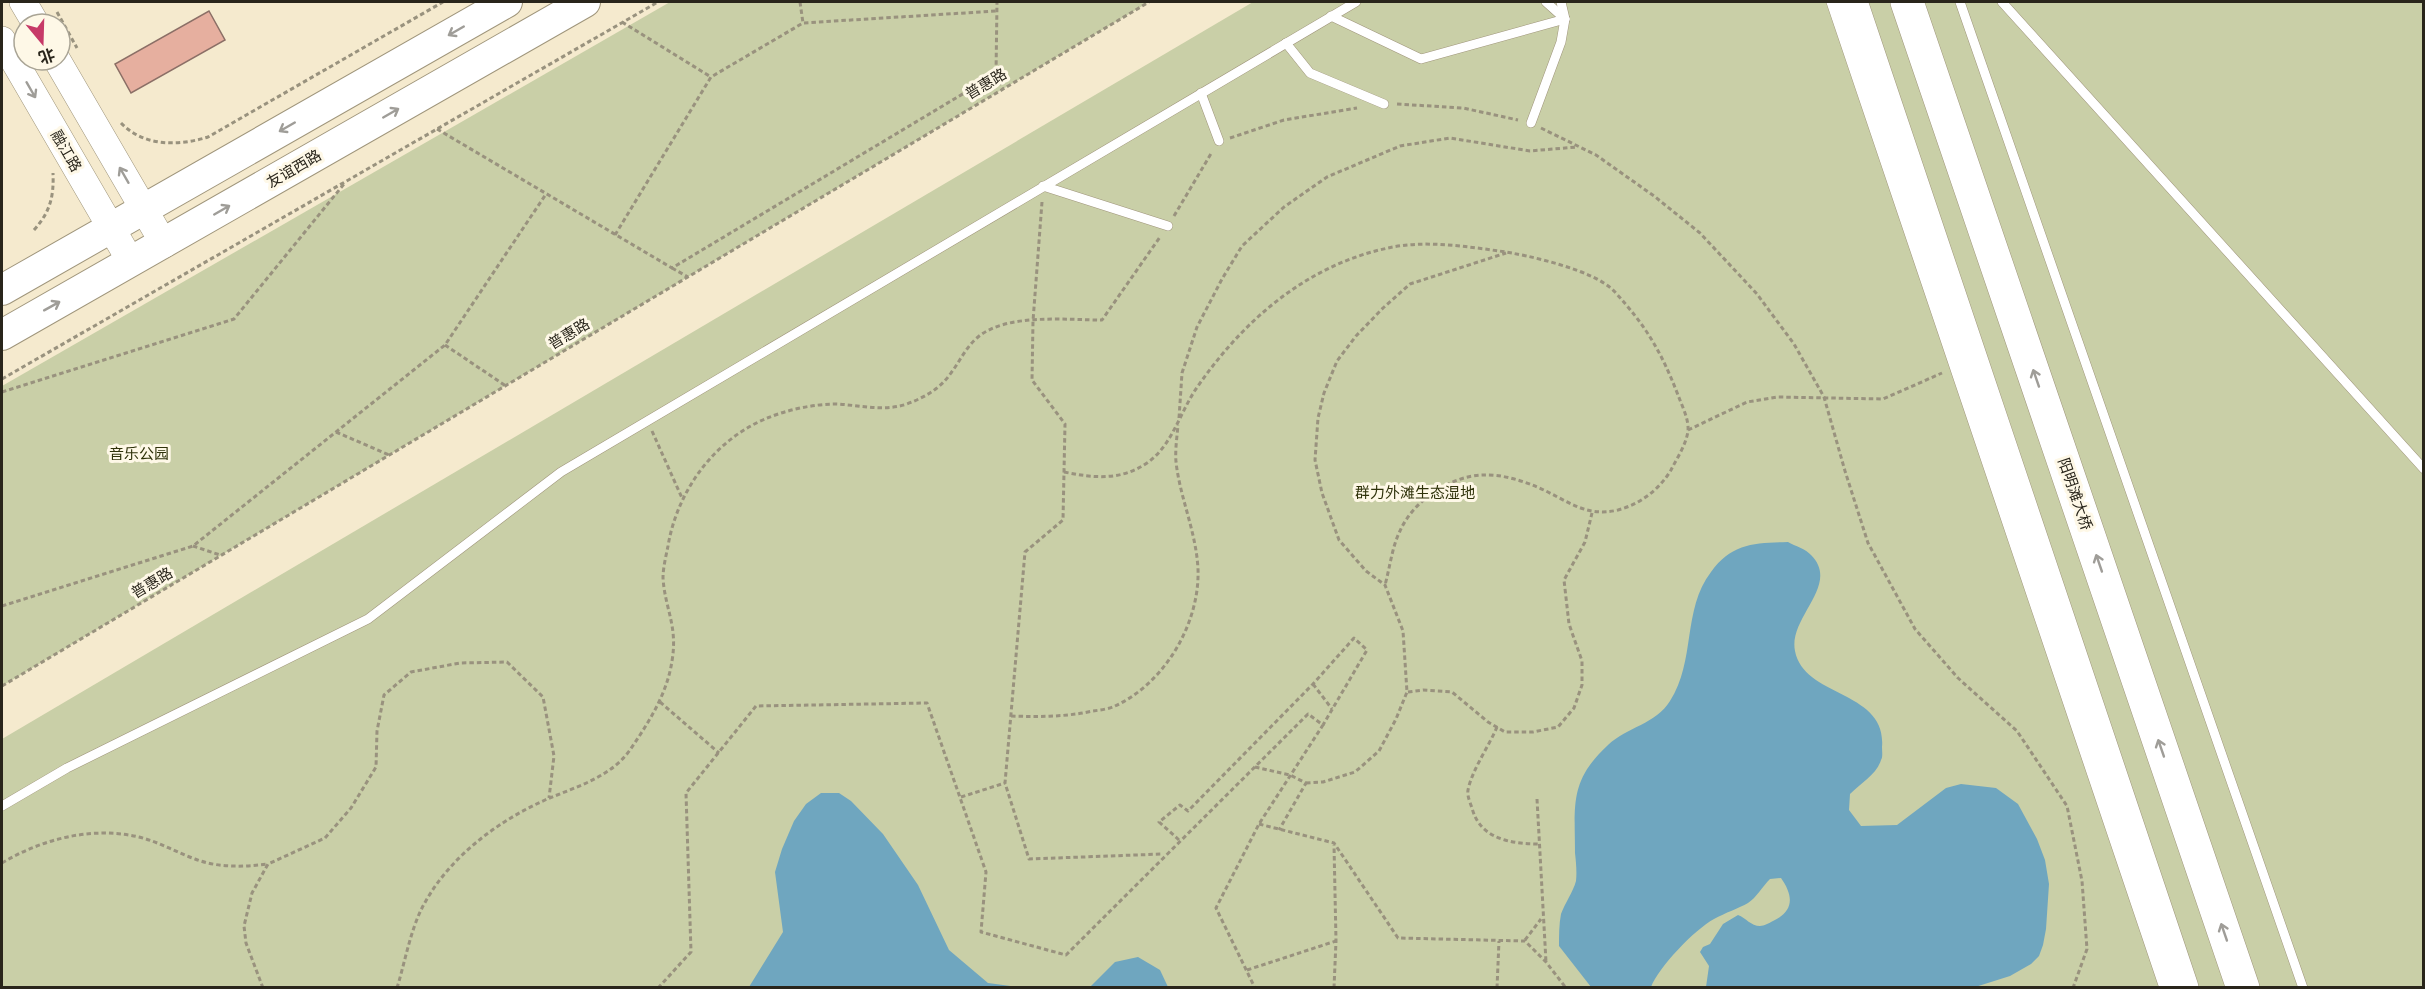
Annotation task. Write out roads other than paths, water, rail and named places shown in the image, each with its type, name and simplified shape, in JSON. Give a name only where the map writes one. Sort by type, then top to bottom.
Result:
[{"type":"highway","points":[[1851,2],[2182,987]]},
{"type":"highway","name":"阳明滩大桥","points":[[1908,2],[2243,987]]},
{"type":"main road","points":[[2,290],[507,2]]},
{"type":"main road","name":"友谊西路","points":[[2,335],[585,2]]},
{"type":"main road","name":"融江路","points":[[2,40],[131,262]]},
{"type":"main road","points":[[64,72],[164,244]]},
{"type":"lane","points":[[2,806],[68,768],[368,619],[561,472],[1356,2]]},
{"type":"lane","points":[[1546,2],[1565,19]]},
{"type":"lane","points":[[1531,123],[1561,42],[1565,19],[1561,2]]},
{"type":"lane","points":[[1831,2],[2164,987]]},
{"type":"lane","points":[[1960,2],[2303,987]]},
{"type":"lane","points":[[2002,2],[2424,470]]},
{"type":"lane","points":[[1331,16],[1421,59],[1565,19]]},
{"type":"lane","points":[[1286,43],[1310,73],[1384,104]]},
{"type":"lane","points":[[1201,93],[1219,141]]},
{"type":"lane","points":[[1044,186],[1168,226]]},
{"type":"water","points":[[1788,542],[1811,555],[1819,566],[1820,578],[1817,590],[1795,638],[1795,651],[1802,666],[1813,678],[1859,704],[1872,715],[1880,728],[1882,759],[1872,774],[1850,794],[1849,810],[1861,826],[1897,825],[1946,788],[1961,784],[1996,788],[2018,804],[2037,839],[2045,860],[2049,884],[2043,945],[2039,956],[2031,964],[2010,976],[1972,988],[1706,987],[1709,966],[1700,952],[1703,947],[1710,944],[1723,924],[1738,915],[1760,926],[1780,917],[1790,902],[1788,890],[1781,878],[1770,879],[1748,903],[1714,919],[1697,931],[1661,969],[1651,987],[1591,987],[1559,946],[1561,914],[1576,881],[1575,807],[1580,782],[1586,770],[1608,745],[1657,715],[1670,701],[1683,669],[1696,603],[1702,587],[1719,562],[1745,546]]},
{"type":"water","points":[[821,793],[839,793],[851,801],[883,834],[918,885],[949,950],[988,983],[1018,987],[749,987],[783,932],[775,872],[782,849],[794,821],[806,804]]},
{"type":"water","points":[[1138,957],[1160,970],[1168,987],[1090,987],[1115,962]]},
{"type":"park label","name":"音乐公园","points":[[139,454]]},
{"type":"park label","name":"群力外滩生态湿地","points":[[1415,493]]}]
